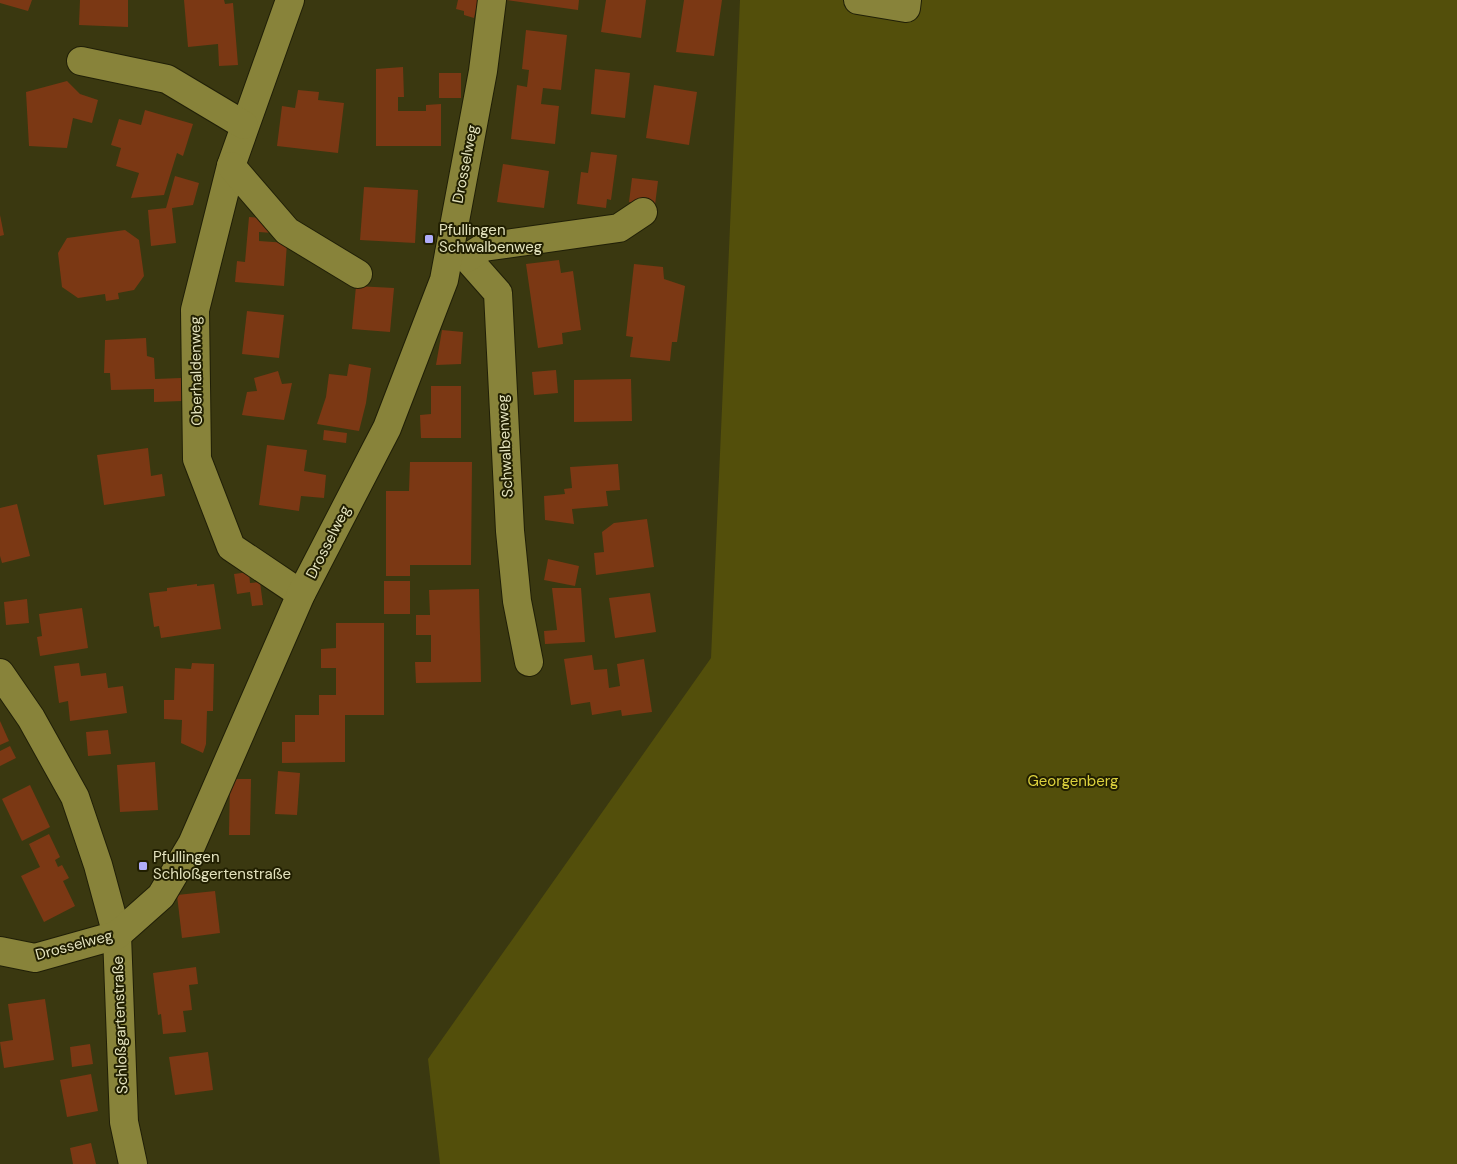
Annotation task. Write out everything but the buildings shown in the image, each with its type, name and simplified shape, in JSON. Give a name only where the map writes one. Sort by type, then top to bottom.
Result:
[{"type":"street","name":"Oberhaldenweg","points":[[290,0],[290,6],[244,125],[231,166],[195,310],[197,459],[231,547],[301,594]]},
{"type":"street","name":"Drosselweg","points":[[0,950],[35,958],[117,935],[161,896],[192,844],[301,594],[387,428],[444,280],[458,256],[492,0]]},
{"type":"street","points":[[858,0],[907,4]]},
{"type":"street","points":[[81,61],[167,79],[244,125]]},
{"type":"street","points":[[231,166],[287,230],[358,274]]},
{"type":"street","points":[[458,256],[484,247],[619,228],[643,212]]},
{"type":"street","name":"Schwalbenweg","points":[[458,256],[498,294],[510,531],[517,601],[529,662]]},
{"type":"street","name":"Schloßgartenstraße","points":[[0,673],[31,718],[75,797],[98,865],[117,935],[124,1122],[133,1164]]},
{"type":"green space","name":"Georgenberg","points":[[740,0],[1457,0],[1457,1164],[440,1164],[428,1059],[711,658]]},
{"type":"place","name":"Pfullingen Schwalbenweg","points":[[429,239]]},
{"type":"place","name":"Pfullingen Schloßgertenstraße","points":[[143,866]]}]
